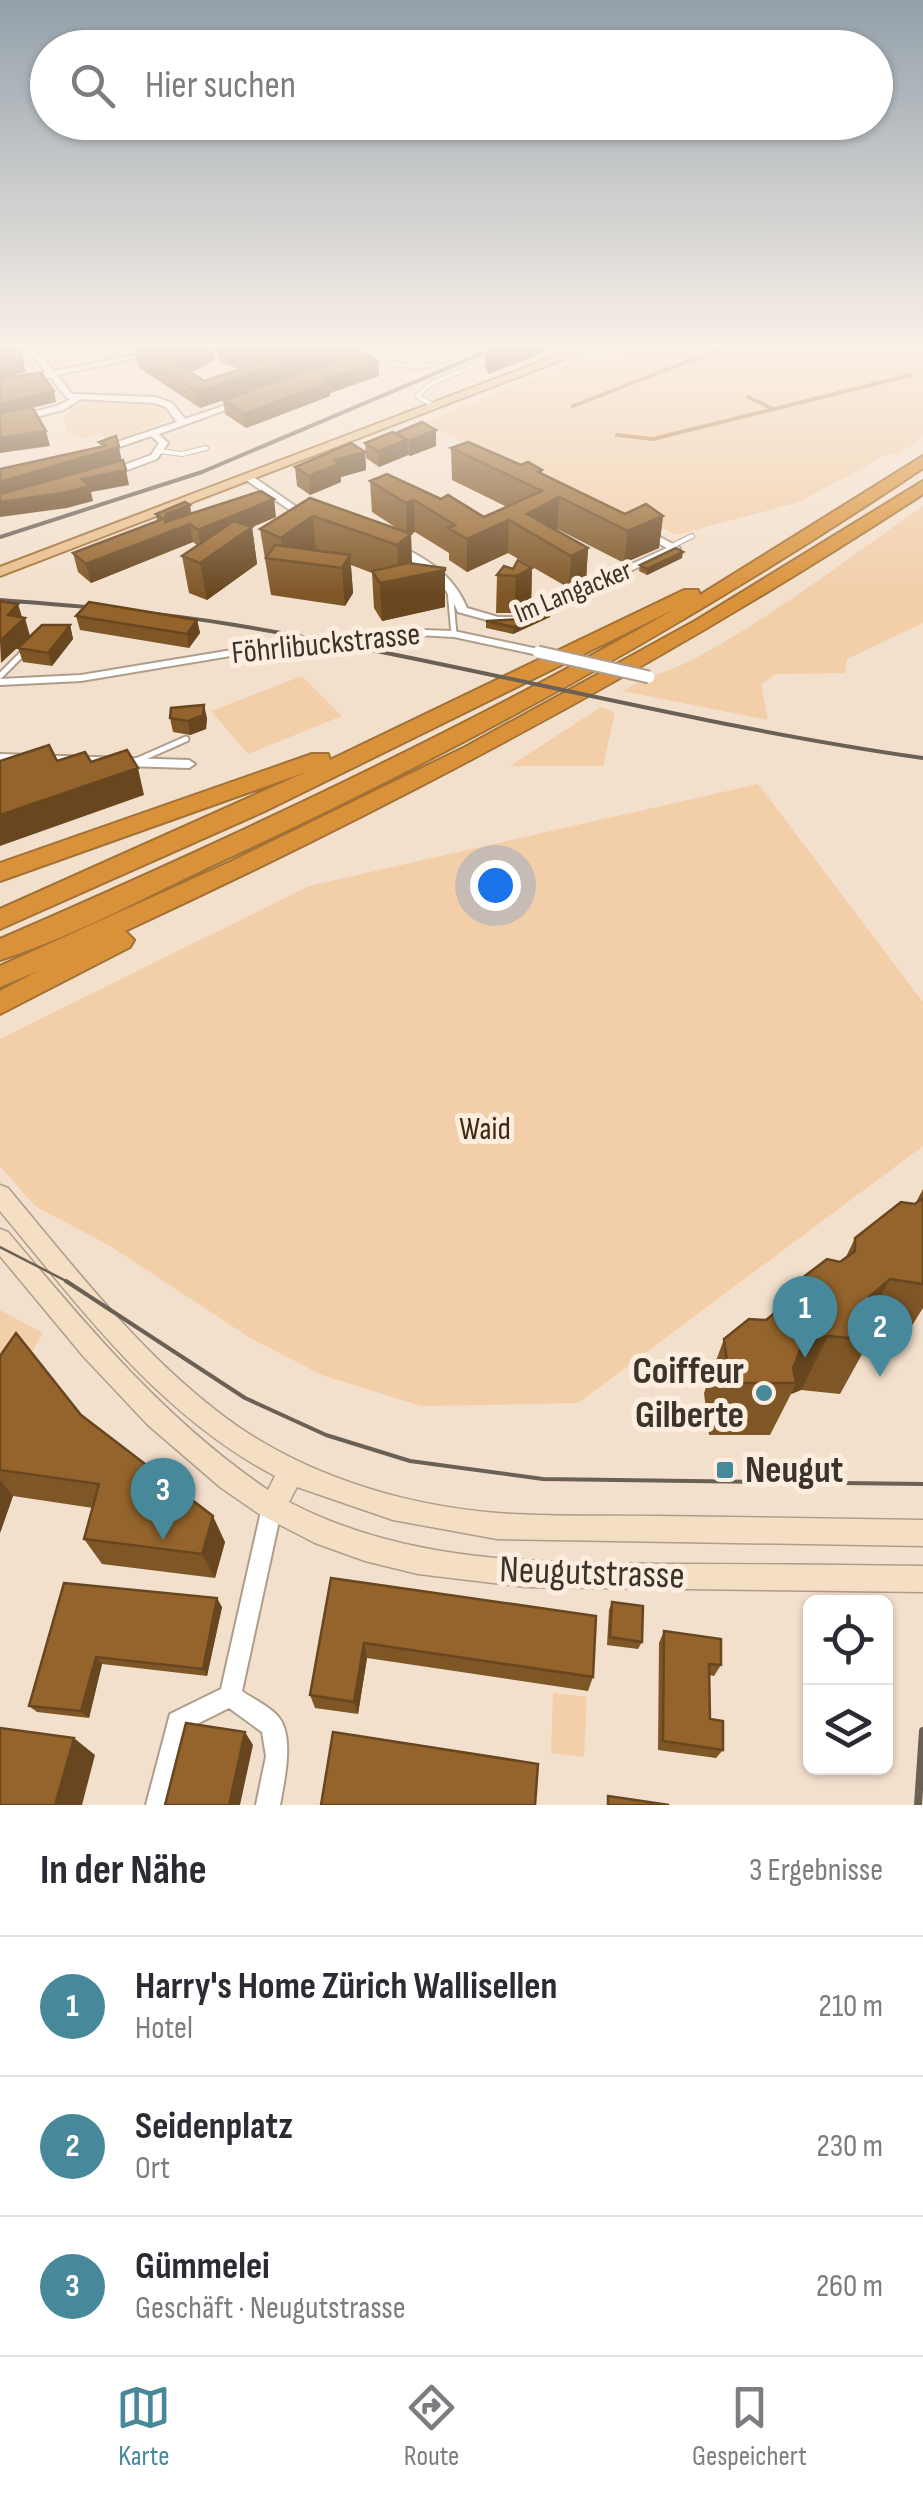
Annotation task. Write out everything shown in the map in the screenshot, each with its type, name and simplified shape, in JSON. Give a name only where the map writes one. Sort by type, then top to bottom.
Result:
[{"type":"highway","points":[[0,950],[430,749],[622,648],[761,566],[923,461]]},
{"type":"highway","points":[[0,1003],[277,850],[642,660],[779,580],[923,486]]},
{"type":"highway","points":[[0,920],[393,740],[652,610],[761,566]]},
{"type":"highway","points":[[0,872],[457,706]]},
{"type":"highway","points":[[0,890],[216,796]]},
{"type":"highway","points":[[0,977],[277,850]]},
{"type":"main road","points":[[183,502],[254,482],[384,427]]},
{"type":"main road","points":[[0,572],[238,478],[254,482]]},
{"type":"main road","name":"Neugutstrasse","points":[[0,1195],[177,1392],[232,1437],[292,1471],[398,1509],[496,1526],[923,1533]]},
{"type":"main road","name":"Neugutstrasse","points":[[0,1239],[83,1338],[154,1413],[226,1475],[272,1507],[372,1548],[458,1566],[619,1576],[923,1579]]},
{"type":"main road","points":[[272,1507],[292,1471]]},
{"type":"street","points":[[98,451],[170,427]]},
{"type":"street","points":[[100,477],[145,462],[160,451],[163,441],[153,433]]},
{"type":"street","points":[[254,482],[316,522]]},
{"type":"street","name":"Im Langacker","points":[[388,546],[425,563],[457,593],[462,610],[508,622],[675,548],[651,535]]},
{"type":"street","name":"Föhrlibuckstrasse","points":[[0,679],[81,678],[280,646],[421,633],[454,634],[649,677]]},
{"type":"street","points":[[0,758],[189,764]]},
{"type":"street","points":[[230,1696],[272,1507]]},
{"type":"street","points":[[158,1805],[178,1722],[230,1696]]},
{"type":"street","points":[[230,1696],[272,1726],[277,1756],[268,1805]]},
{"type":"lane","points":[[160,451],[188,454],[206,448]]},
{"type":"lane","points":[[258,503],[275,496]]},
{"type":"lane","points":[[672,546],[692,536]]},
{"type":"lane","points":[[450,590],[454,634]]},
{"type":"lane","points":[[0,679],[34,642]]},
{"type":"lane","points":[[136,761],[186,739]]},
{"type":"green space","points":[[66,427],[149,427],[110,443],[100,434],[81,439]]},
{"type":"green space","points":[[434,427],[923,427],[923,437],[898,455],[888,454],[799,502],[676,535],[657,525],[634,537]]},
{"type":"green space","points":[[923,506],[923,623],[847,659],[845,673],[776,674],[761,684],[768,720],[622,691],[692,660],[752,625]]},
{"type":"green space","points":[[302,676],[342,716],[248,754],[211,711]]},
{"type":"green space","points":[[601,707],[615,713],[603,766],[510,766]]},
{"type":"green space","name":"Waid","points":[[758,784],[923,1002],[923,1146],[578,1403],[421,1406],[322,1375],[250,1338],[112,1247],[35,1206],[0,1166],[0,1039],[309,886]]},
{"type":"green space","points":[[0,1310],[43,1333],[0,1405]]},
{"type":"green space","points":[[553,1693],[587,1697],[584,1757],[551,1753]]},
{"type":"building","points":[[0,427],[44,427],[46,431],[0,438]]},
{"type":"building","points":[[410,427],[436,430],[409,441],[396,433]]},
{"type":"building","points":[[393,432],[407,440],[378,451],[365,443]]},
{"type":"building","points":[[116,436],[119,447],[0,482],[0,469],[105,446],[99,442]]},
{"type":"building","points":[[468,442],[521,465],[528,462],[542,470],[538,472],[625,514],[646,504],[663,516],[628,531],[559,497],[527,514],[588,548],[571,556],[509,520],[467,539],[448,528],[455,525],[414,500],[406,503],[370,481],[387,474],[441,499],[448,495],[484,517],[542,491],[451,448]]},
{"type":"building","points":[[351,443],[365,452],[334,460],[339,464],[309,476],[295,467]]},
{"type":"building","points":[[123,460],[126,470],[82,479],[89,486],[0,502],[0,494]]},
{"type":"building","points":[[261,491],[274,499],[198,530],[190,524],[86,564],[73,553],[163,519],[156,514],[185,502],[190,505],[166,514],[165,522]]},
{"type":"building","points":[[310,498],[411,534],[397,545],[313,516],[281,538],[260,529]]},
{"type":"building","points":[[234,521],[252,527],[200,563],[182,556]]},
{"type":"building","points":[[275,545],[350,555],[342,568],[266,558]]},
{"type":"building","points":[[676,548],[683,552],[647,569],[640,565]]},
{"type":"building","points":[[518,560],[532,568],[516,576],[497,575],[504,566],[513,569]]},
{"type":"building","points":[[408,563],[445,570],[380,583],[372,571]]},
{"type":"building","points":[[601,583],[607,586],[589,593],[584,590]]},
{"type":"building","points":[[0,601],[18,604],[8,615],[25,618],[0,641]]},
{"type":"building","points":[[89,602],[197,620],[187,634],[76,616]]},
{"type":"building","points":[[546,608],[550,611],[514,627],[486,621],[521,619]]},
{"type":"building","points":[[42,625],[70,625],[48,653],[18,648]]},
{"type":"building","points":[[204,705],[203,715],[188,721],[170,718],[171,708]]},
{"type":"building","points":[[49,745],[57,761],[85,752],[91,762],[127,750],[138,768],[0,815],[0,761]]},
{"type":"building","points":[[923,1198],[923,1284],[890,1279],[869,1297],[871,1340],[828,1336],[802,1345],[793,1368],[796,1383],[730,1383],[724,1339],[749,1319],[766,1320],[780,1309],[780,1295],[827,1259],[840,1262],[855,1251],[855,1238],[901,1202],[915,1204]]},
{"type":"building","points":[[16,1333],[81,1415],[213,1516],[202,1554],[84,1539],[99,1484],[0,1470],[0,1356]]},
{"type":"building","points":[[331,1578],[596,1616],[593,1677],[364,1643],[354,1702],[310,1695]]},
{"type":"building","points":[[64,1583],[217,1598],[203,1669],[96,1657],[81,1711],[29,1706]]},
{"type":"building","points":[[612,1602],[643,1606],[642,1642],[610,1637]]},
{"type":"building","points":[[664,1631],[721,1639],[721,1665],[709,1664],[710,1719],[723,1721],[723,1750],[663,1741]]},
{"type":"building","points":[[186,1723],[245,1732],[229,1805],[165,1805]]},
{"type":"building","points":[[0,1728],[74,1738],[55,1805],[0,1805]]},
{"type":"building","points":[[333,1732],[538,1764],[535,1805],[321,1805]]},
{"type":"building","points":[[608,1796],[669,1805],[608,1805]]},
{"type":"waterway","points":[[617,435],[653,439],[700,427]]},
{"type":"tram line","points":[[0,1247],[70,1283]]},
{"type":"tram line","points":[[66,1281],[245,1398],[326,1435],[410,1461],[543,1479],[923,1484]]},
{"type":"railway","points":[[0,537],[202,472],[308,427]]},
{"type":"railway","points":[[0,600],[235,625],[750,729],[923,758]]},
{"type":"railway","points":[[918,1805],[923,1731]]},
{"type":"place","name":"Harry's Home Zürich Wallisellen","points":[[805,1358]]},
{"type":"place","name":"Seidenplatz","points":[[880,1377]]},
{"type":"place","name":"Coiffeur Gilberte","points":[[764,1393]]},
{"type":"place","name":"Neugut","points":[[725,1470]]},
{"type":"place","name":"Gümmelei","points":[[163,1540]]}]
